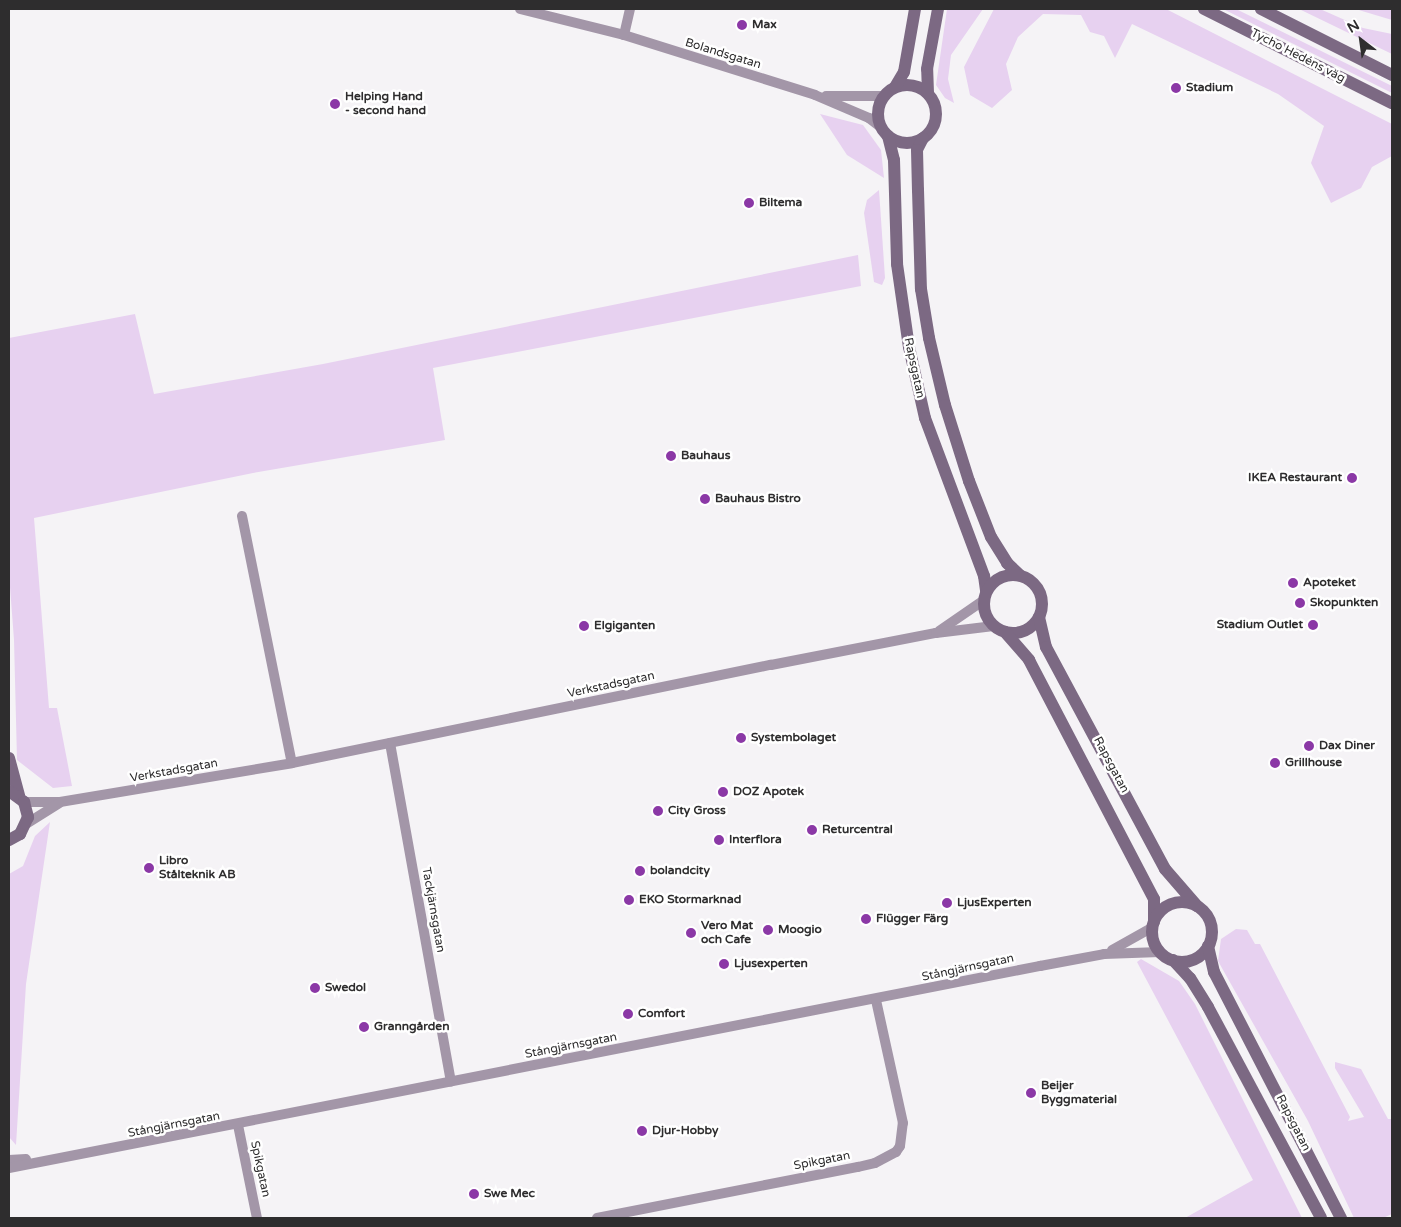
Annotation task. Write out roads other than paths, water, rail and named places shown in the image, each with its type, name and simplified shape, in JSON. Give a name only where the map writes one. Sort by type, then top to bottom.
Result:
[{"type":"street","name":"Bolandsgatan","points":[[520,9],[624,35],[815,94],[869,118],[885,132]]},
{"type":"street","points":[[624,35],[630,9]]},
{"type":"street","points":[[895,87],[918,86],[928,93],[935,103],[936,116],[932,129],[923,138],[911,143],[899,142],[885,132],[879,108],[884,96],[895,87],[904,72],[915,9]]},
{"type":"street","points":[[928,93],[927,70],[938,9]]},
{"type":"street","name":"Tycho Hedéns väg","points":[[1204,9],[1392,103]]},
{"type":"street","name":"Tycho Hedéns väg","points":[[1261,9],[1392,75]]},
{"type":"street","name":"Bolandsgatan","points":[[815,94],[851,98],[884,96]]},
{"type":"street","name":"Rapsgatan","points":[[885,132],[894,160],[897,264],[908,347],[925,418],[984,576],[985,596]]},
{"type":"street","name":"Rapsgatan","points":[[923,138],[917,150],[918,190],[921,288],[929,338],[944,404],[975,497],[999,552],[1020,575]]},
{"type":"street","points":[[242,516],[292,764]]},
{"type":"street","points":[[1006,575],[1020,575],[1030,580],[1041,595],[1039,617],[1026,630],[999,629],[987,618],[985,596],[994,581],[1006,575]]},
{"type":"street","name":"Verkstadsgatan","points":[[936,633],[985,596]]},
{"type":"street","name":"Rapsgatan","points":[[1039,617],[1046,647],[1165,869],[1197,906]]},
{"type":"street","name":"Rapsgatan","points":[[999,629],[1029,660],[1154,899],[1154,924]]},
{"type":"street","name":"Verkstadsgatan","points":[[17,796],[60,802],[292,764],[936,633],[999,629]]},
{"type":"street","name":"Tackjärnsgatan","points":[[390,743],[451,1082]]},
{"type":"street","points":[[9,758],[17,796],[26,824],[10,841]]},
{"type":"street","name":"Verkstadsgatan","points":[[26,824],[60,802]]},
{"type":"street","points":[[1174,903],[1197,906],[1210,921],[1208,946],[1199,957],[1189,961],[1173,960],[1160,952],[1154,943],[1154,924],[1159,913],[1174,903]]},
{"type":"street","name":"Stångjärnsgatan","points":[[1104,954],[1154,924]]},
{"type":"street","name":"Rapsgatan","points":[[1208,946],[1214,972],[1341,1218]]},
{"type":"street","name":"Stångjärnsgatan","points":[[9,1160],[42,1159],[119,1148],[1104,954],[1160,952]]},
{"type":"street","name":"Rapsgatan","points":[[1173,960],[1190,978],[1208,1007],[1321,1218]]},
{"type":"street","name":"Spikgatan","points":[[596,1218],[616,1216],[858,1167],[875,1163],[896,1152],[900,1146],[902,1123],[876,1000]]},
{"type":"street","name":"Spikgatan","points":[[238,1125],[257,1218]]},
{"type":"street","name":"Stångjärnsgatan","points":[[9,1168],[42,1159]]},
{"type":"place","name":"Max","points":[[742,25]]},
{"type":"place","name":"Stadium","points":[[1176,88]]},
{"type":"place","name":"Helping Hand - second hand","points":[[335,104]]},
{"type":"place","name":"Biltema","points":[[749,203]]},
{"type":"place","name":"Bauhaus","points":[[671,456]]},
{"type":"place","name":"IKEA Restaurant","points":[[1352,478]]},
{"type":"place","name":"Bauhaus Bistro","points":[[705,499]]},
{"type":"place","name":"Apoteket","points":[[1293,583]]},
{"type":"place","name":"Skopunkten","points":[[1300,603]]},
{"type":"place","name":"Stadium Outlet","points":[[1313,625]]},
{"type":"place","name":"Elgiganten","points":[[584,626]]},
{"type":"place","name":"Systembolaget","points":[[741,738]]},
{"type":"place","name":"Dax Diner","points":[[1309,746]]},
{"type":"place","name":"Grillhouse","points":[[1275,763]]},
{"type":"place","name":"DOZ Apotek","points":[[723,792]]},
{"type":"place","name":"City Gross","points":[[658,811]]},
{"type":"place","name":"Returcentral","points":[[812,830]]},
{"type":"place","name":"Interflora","points":[[719,840]]},
{"type":"place","name":"Libro Stålteknik AB","points":[[149,868]]},
{"type":"place","name":"bolandcity","points":[[640,871]]},
{"type":"place","name":"EKO Stormarknad","points":[[629,900]]},
{"type":"place","name":"LjusExperten","points":[[947,903]]},
{"type":"place","name":"Flügger Färg","points":[[866,919]]},
{"type":"place","name":"Moogio","points":[[768,930]]},
{"type":"place","name":"Vero Mat och Cafe","points":[[691,933]]},
{"type":"place","name":"Ljusexperten","points":[[724,964]]},
{"type":"place","name":"Swedol","points":[[315,988]]},
{"type":"place","name":"Comfort","points":[[628,1014]]},
{"type":"place","name":"Granngården","points":[[364,1027]]},
{"type":"place","name":"Beijer Byggmaterial","points":[[1031,1093]]},
{"type":"place","name":"Djur-Hobby","points":[[642,1131]]},
{"type":"place","name":"Swe Mec","points":[[474,1194]]}]
